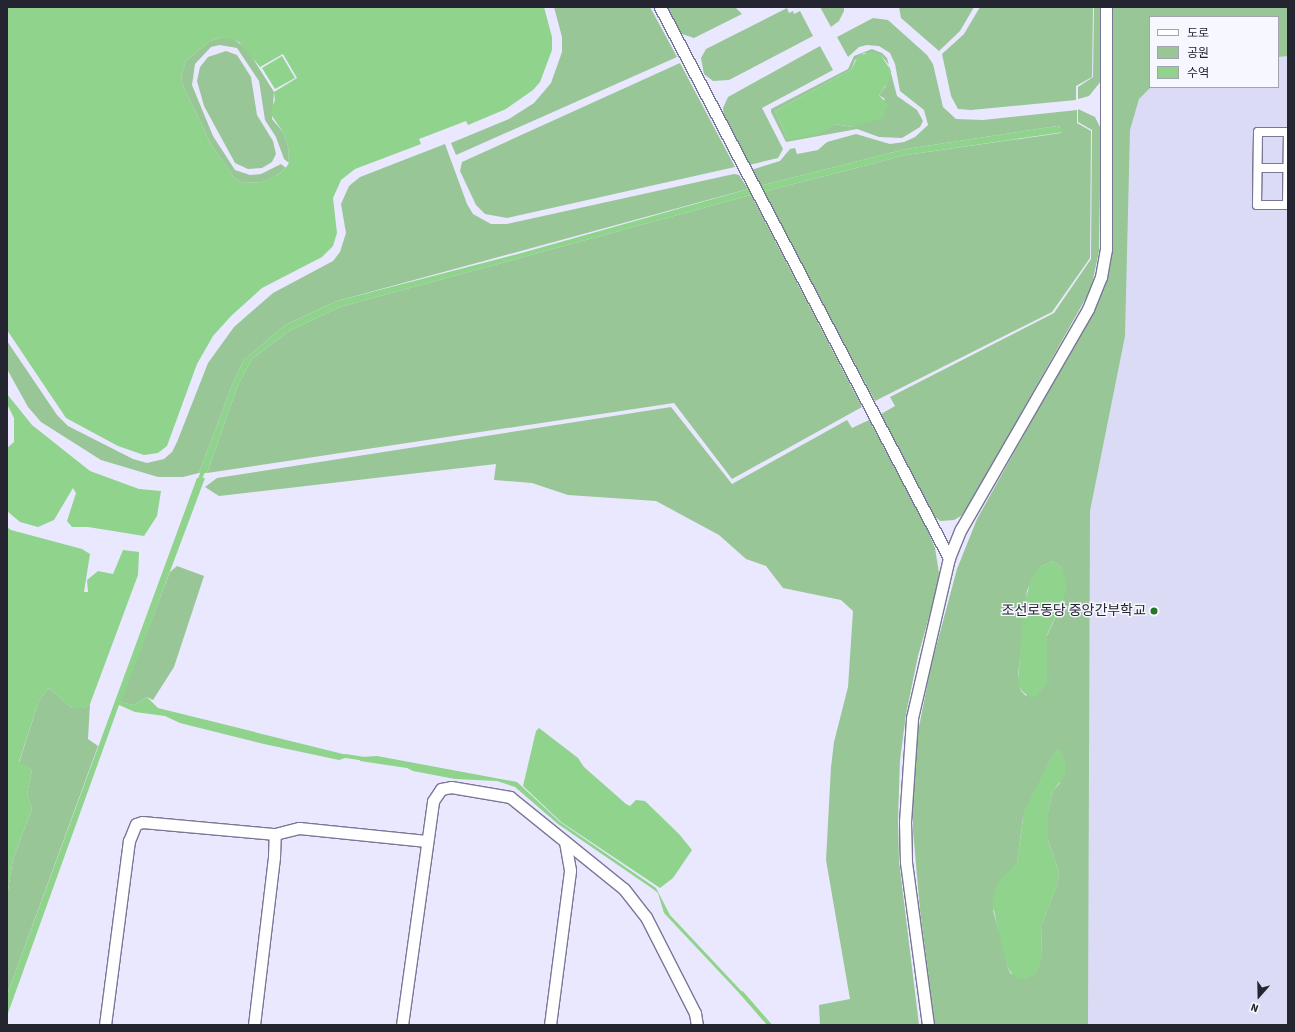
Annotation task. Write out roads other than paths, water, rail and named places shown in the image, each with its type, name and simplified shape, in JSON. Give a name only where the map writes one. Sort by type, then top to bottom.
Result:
[{"type":"street","points":[[660,7],[755,191],[949,558]]},
{"type":"street","points":[[928,1025],[906,862],[908,762],[912,718],[949,558],[975,503],[1088,309],[1101,277],[1106,249],[1106,7]]},
{"type":"street","points":[[1258,132],[1288,132],[1286,205],[1257,205],[1258,168],[1258,132]]},
{"type":"street","points":[[1258,168],[1288,168]]},
{"type":"street","points":[[402,1025],[426,841],[435,795],[441,789],[452,787],[510,798],[624,889],[639,905],[686,993],[695,1013],[697,1025]]},
{"type":"street","points":[[105,1025],[129,841],[136,824],[142,822],[275,834],[299,828],[426,841]]},
{"type":"street","points":[[254,1025],[274,857],[275,834]]},
{"type":"street","points":[[550,1025],[570,870],[570,856],[565,842]]},
{"type":"water","points":[[7,7],[544,7],[552,37],[552,50],[540,82],[533,90],[506,109],[468,125],[466,121],[419,139],[421,144],[355,169],[341,180],[333,198],[337,233],[333,246],[322,257],[262,288],[231,316],[213,336],[197,364],[167,446],[158,453],[144,455],[118,446],[66,418],[7,330]],"holes":[[[223,37],[239,42],[260,67],[283,54],[297,78],[274,92],[275,100],[270,113],[283,132],[288,146],[289,163],[285,169],[273,178],[262,182],[241,183],[233,176],[212,146],[183,86],[181,77],[186,61],[210,41]]]},
{"type":"water","points":[[870,52],[881,55],[891,71],[889,81],[879,95],[888,105],[883,118],[852,127],[835,124],[822,133],[789,140],[775,111],[851,70],[858,56]]},
{"type":"water","points":[[282,56],[295,78],[275,89],[262,68]]},
{"type":"water","points":[[1057,126],[1063,129],[1064,132],[906,155],[751,195],[340,307],[289,331],[252,359],[238,385],[207,473],[199,473],[234,380],[244,360],[285,325],[337,301],[518,254],[759,186],[906,149]]},
{"type":"water","points":[[7,394],[32,425],[90,471],[139,489],[161,491],[157,516],[144,536],[88,527],[72,527],[67,521],[76,493],[73,488],[54,520],[38,527],[20,522],[7,511],[7,448],[14,442],[14,418],[7,404]]},
{"type":"water","points":[[197,478],[205,478],[121,702],[134,705],[147,697],[158,708],[351,756],[339,760],[264,744],[180,723],[165,716],[135,712],[119,705],[7,1016],[7,995]]},
{"type":"water","points":[[7,527],[11,530],[82,549],[90,554],[84,592],[88,592],[87,580],[98,571],[113,574],[123,550],[139,552],[138,575],[90,704],[83,708],[72,708],[49,688],[39,700],[19,762],[32,770],[27,794],[32,809],[13,859],[7,897]]},
{"type":"water","points":[[1052,561],[1062,567],[1066,580],[1066,592],[1047,635],[1047,683],[1037,696],[1031,698],[1022,691],[1018,682],[1023,610],[1031,579],[1040,567]]},
{"type":"water","points":[[539,728],[578,758],[584,767],[626,804],[630,806],[636,800],[645,801],[679,834],[692,850],[673,878],[660,888],[561,822],[523,786],[536,731]]},
{"type":"water","points":[[1055,750],[1061,750],[1066,762],[1065,775],[1053,791],[1048,811],[1048,840],[1059,872],[1058,882],[1042,924],[1041,962],[1036,974],[1023,979],[1015,977],[1007,967],[992,902],[997,884],[1017,863],[1024,811]]},
{"type":"water","points":[[377,756],[517,782],[560,822],[656,888],[670,915],[745,995],[741,995],[664,913],[658,893],[558,824],[515,787],[497,781],[455,779],[413,771],[407,768],[360,761],[362,757]]},
{"type":"waterway","points":[[199,482],[204,469]]},
{"type":"waterway","points":[[346,756],[364,759]]},
{"type":"waterway","points":[[742,993],[770,1025]]},
{"type":"place","name":"조선로동당 중앙간부학교","points":[[1154,611]]}]
